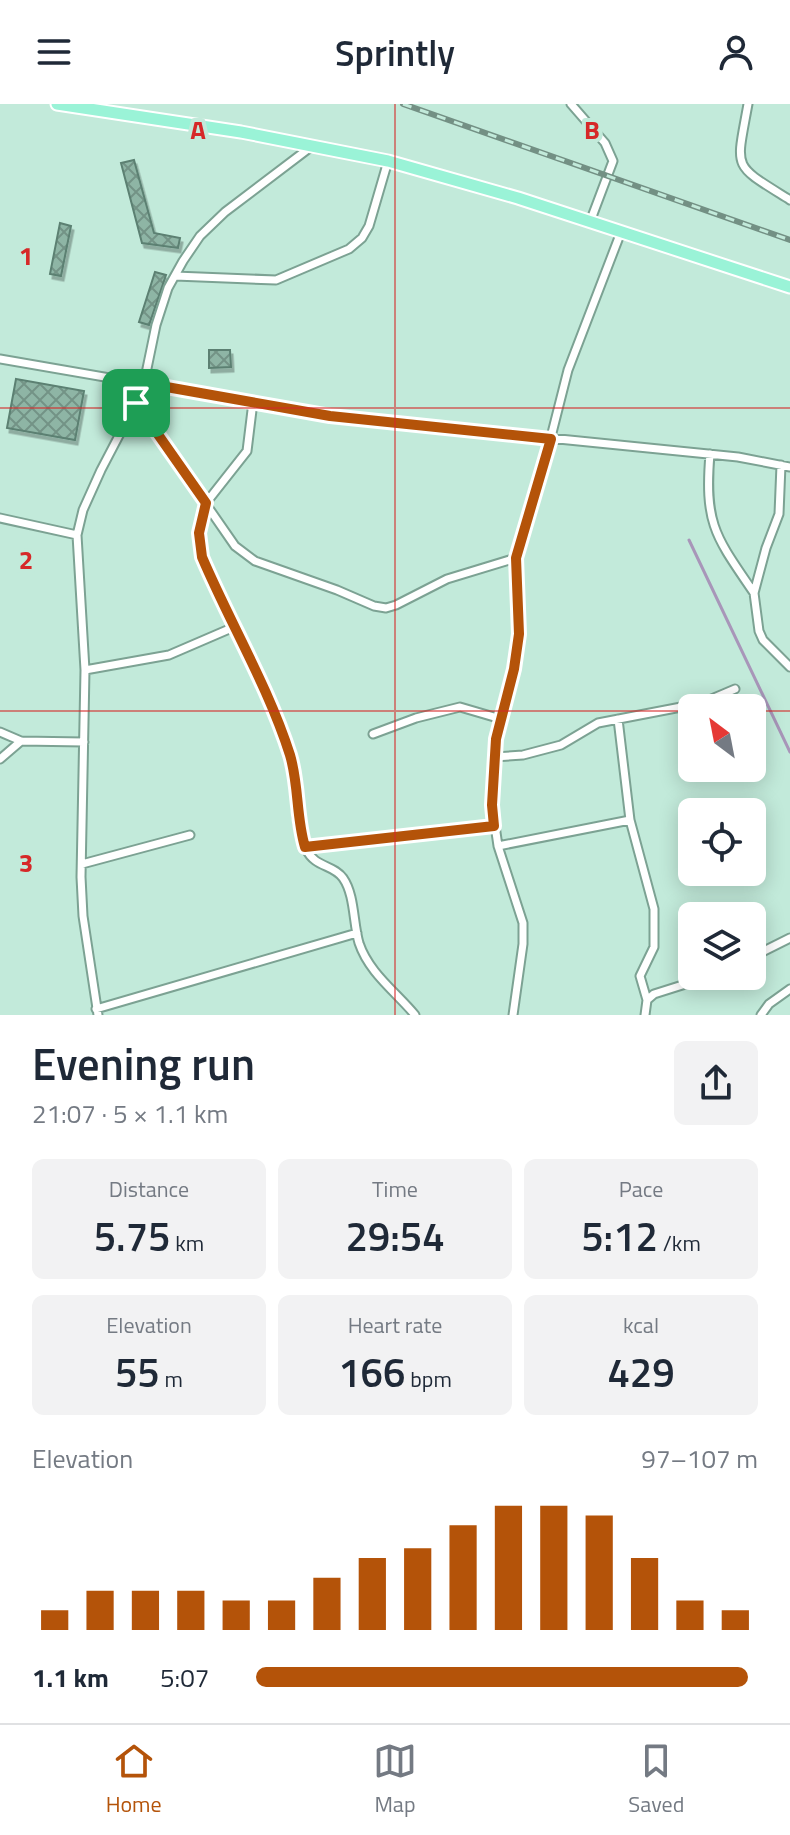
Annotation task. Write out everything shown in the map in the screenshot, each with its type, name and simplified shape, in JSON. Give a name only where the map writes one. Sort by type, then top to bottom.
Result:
[{"type":"main road","points":[[57,104],[241,132],[388,161],[458,180],[790,287]]},
{"type":"street","points":[[571,104],[605,143],[613,161],[590,222]]},
{"type":"street","points":[[748,104],[740,150],[741,166],[790,200]]},
{"type":"street","points":[[312,146],[225,212],[200,236],[175,276],[156,325],[144,383],[136,403],[87,498],[77,535],[85,670],[83,916],[97,1012],[357,933]]},
{"type":"street","points":[[175,276],[276,280],[349,249],[362,238],[369,226],[388,161]]},
{"type":"street","points":[[513,1015],[523,923],[498,846],[492,805],[494,757],[519,634],[516,558],[568,370],[621,232]]},
{"type":"street","points":[[0,359],[330,416],[710,454],[786,466],[779,514],[754,593],[763,640],[790,667]]},
{"type":"street","points":[[253,402],[247,451],[206,503],[199,533],[202,557],[269,700],[291,760],[299,828],[305,847],[319,865],[342,876],[369,964],[415,1015]]},
{"type":"street","points":[[136,403],[235,546],[255,561],[386,608],[435,583],[516,558]]},
{"type":"street","points":[[710,454],[708,506],[726,555],[754,593]]},
{"type":"street","points":[[0,518],[77,535]]},
{"type":"street","points":[[85,670],[169,655],[234,627]]},
{"type":"street","points":[[494,757],[523,755],[561,745],[588,727],[702,703],[735,689]]},
{"type":"street","points":[[373,734],[416,718],[460,707],[501,719]]},
{"type":"street","points":[[618,719],[630,820],[654,909],[654,947],[640,976],[647,1000],[645,1015]]},
{"type":"street","points":[[0,732],[21,741],[84,742]]},
{"type":"street","points":[[0,759],[21,741]]},
{"type":"street","points":[[498,846],[630,820]]},
{"type":"street","points":[[305,847],[494,826]]},
{"type":"street","points":[[82,864],[190,835]]},
{"type":"street","points":[[766,950],[790,938]]},
{"type":"street","points":[[647,1000],[654,994],[678,986]]},
{"type":"street","points":[[761,1015],[769,1004],[790,989]]},
{"type":"building","points":[[134,160],[154,233],[180,238],[178,248],[142,243],[121,163]]},
{"type":"building","points":[[60,223],[71,226],[61,276],[50,274]]},
{"type":"building","points":[[155,272],[166,275],[149,325],[139,322]]},
{"type":"building","points":[[209,350],[230,350],[231,367],[209,368]]},
{"type":"building","points":[[16,379],[84,391],[75,440],[7,428]]},
{"type":"waterway","points":[[689,540],[790,752]]},
{"type":"railway","points":[[403,104],[790,240]]},
{"type":"route","points":[[144,383],[330,416],[551,439],[516,558],[519,634],[514,669],[496,739],[492,805],[494,826],[305,847],[299,828],[287,747],[269,700],[202,557],[199,533],[206,503],[136,403],[144,383]]}]
